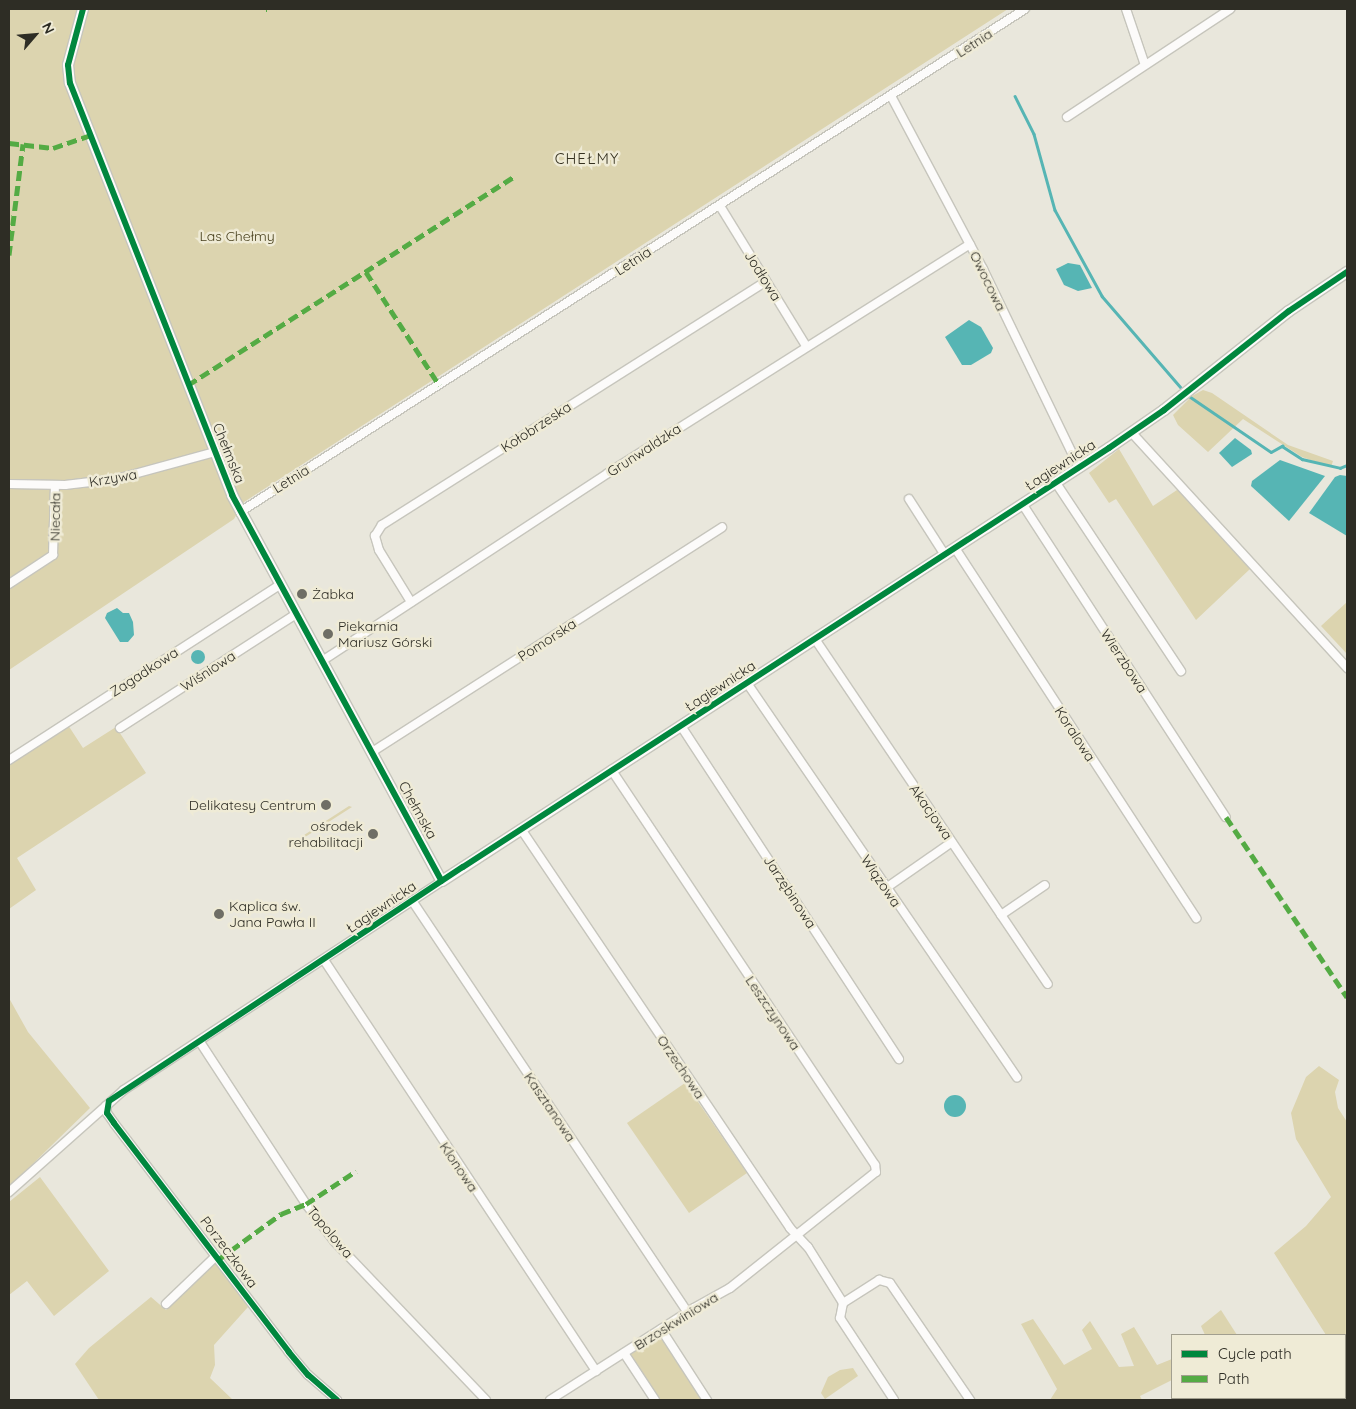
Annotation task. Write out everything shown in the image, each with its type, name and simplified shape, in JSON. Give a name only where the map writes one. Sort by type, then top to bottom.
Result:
[{"type":"street","name":"Chełmska","points":[[83,9],[68,65],[70,83],[215,452],[240,512],[442,881]]},
{"type":"street","name":"Letnia","points":[[240,512],[1025,9]]},
{"type":"street","points":[[1126,9],[1145,64]]},
{"type":"street","points":[[1067,117],[1230,9]]},
{"type":"street","name":"Owocowa","points":[[891,96],[970,244],[1079,468]]},
{"type":"street","name":"Jodłowa","points":[[720,206],[806,346]]},
{"type":"street","name":"Grunwaldzka","points":[[322,661],[806,346],[970,244]]},
{"type":"street","name":"Łagiewnicka","points":[[9,1192],[106,1110],[124,1090],[413,902],[521,829],[1132,433],[1283,316],[1347,272]]},
{"type":"street","name":"Kołobrzeska","points":[[411,602],[379,550],[375,536],[382,525],[766,281]]},
{"type":"street","points":[[1132,433],[1347,668]]},
{"type":"street","name":"Krzywa","points":[[9,484],[55,485],[116,479],[215,452]]},
{"type":"street","points":[[1056,483],[1182,671]]},
{"type":"street","name":"Niecała","points":[[9,584],[53,555],[55,485]]},
{"type":"street","points":[[909,499],[945,555]]},
{"type":"street","name":"Wierzbowa","points":[[1023,505],[1226,817]]},
{"type":"street","name":"Pomorska","points":[[372,752],[722,527]]},
{"type":"street","name":"Koralowa","points":[[955,548],[1196,918]]},
{"type":"street","name":"Zagadkowa","points":[[9,760],[280,585]]},
{"type":"street","name":"Wiśniowa","points":[[120,728],[296,614]]},
{"type":"street","name":"Akacjowa","points":[[815,639],[1048,984]]},
{"type":"street","name":"Wiązowa","points":[[747,683],[1016,1078]]},
{"type":"street","name":"Jarzębinowa","points":[[681,726],[899,1059]]},
{"type":"street","name":"Leszczynowa","points":[[612,770],[875,1165],[874,1175],[796,1234]]},
{"type":"street","name":"Orzechowa","points":[[521,829],[588,932],[796,1234],[808,1247],[843,1303],[840,1318],[894,1400]]},
{"type":"street","points":[[886,888],[952,842]]},
{"type":"street","points":[[1001,914],[1045,885]]},
{"type":"street","name":"Kasztanowa","points":[[413,902],[687,1312]]},
{"type":"street","name":"Klonowa","points":[[324,960],[596,1371]]},
{"type":"street","name":"Topolowa","points":[[200,1042],[306,1204],[334,1241],[486,1400]]},
{"type":"street","name":"Porzeczkowa","points":[[106,1110],[308,1375],[337,1400]]},
{"type":"street","name":"Brzoskwiniowa","points":[[550,1400],[754,1271],[796,1234]]},
{"type":"street","points":[[166,1304],[216,1256]]},
{"type":"street","points":[[843,1303],[879,1280],[890,1283],[970,1400]]},
{"type":"street","points":[[661,1329],[707,1400]]},
{"type":"street","points":[[624,1353],[655,1400]]},
{"type":"green space","name":"Las Chełmy","points":[[9,9],[1008,9],[244,502],[234,519],[9,670]]},
{"type":"green space","points":[[1203,390],[1212,393],[1288,445],[1333,461],[1331,467],[1302,457],[1243,419],[1208,452],[1178,425],[1173,415],[1192,396]]},
{"type":"green space","points":[[1119,449],[1153,506],[1180,488],[1250,569],[1196,620],[1116,499],[1109,503],[1089,473]]},
{"type":"green space","points":[[1347,602],[1347,654],[1321,626]]},
{"type":"green space","points":[[68,725],[83,748],[116,727],[146,773],[17,858],[36,890],[9,909],[9,764]]},
{"type":"green space","points":[[349,806],[352,807],[302,839],[301,837]]},
{"type":"green space","points":[[9,998],[28,1032],[90,1108],[9,1187]]},
{"type":"green space","points":[[1319,1066],[1339,1080],[1335,1092],[1338,1108],[1347,1122],[1347,1400],[1275,1400],[1346,1399],[1346,1334],[1325,1334],[1274,1253],[1306,1226],[1331,1197],[1296,1139],[1291,1113],[1306,1077]]},
{"type":"green space","points":[[685,1083],[747,1173],[689,1213],[627,1123]]},
{"type":"green space","points":[[40,1177],[109,1271],[54,1316],[27,1281],[9,1295],[9,1202]]},
{"type":"green space","points":[[214,1261],[248,1307],[214,1345],[215,1365],[210,1378],[233,1400],[99,1400],[75,1364],[89,1348],[151,1297],[166,1310]]},
{"type":"green space","points":[[1221,1310],[1236,1334],[1205,1334],[1201,1326]]},
{"type":"green space","points":[[1033,1319],[1064,1365],[1092,1349],[1082,1330],[1090,1321],[1119,1367],[1134,1366],[1121,1334],[1134,1327],[1157,1365],[1171,1359],[1171,1380],[1140,1396],[1142,1400],[1050,1400],[1057,1389],[1021,1324]]},
{"type":"green space","points":[[658,1339],[666,1341],[703,1400],[657,1400],[630,1355],[648,1341]]},
{"type":"green space","points":[[853,1368],[858,1376],[825,1399],[821,1393],[828,1377],[840,1370]]},
{"type":"water","points":[[1068,263],[1080,265],[1092,288],[1078,291],[1064,285],[1056,269]]},
{"type":"water","points":[[969,320],[981,327],[993,348],[991,353],[971,365],[962,365],[945,337]]},
{"type":"water","points":[[1235,438],[1251,450],[1252,454],[1232,467],[1219,453]]},
{"type":"water","points":[[1280,460],[1325,476],[1289,521],[1251,486],[1252,481]]},
{"type":"water","points":[[1340,475],[1347,476],[1347,536],[1309,513],[1335,477]]},
{"type":"water","points":[[117,608],[123,613],[129,613],[133,622],[134,635],[128,642],[120,642],[105,618],[107,613]]},
{"type":"water","points":[[195,650],[201,650],[205,657],[201,664],[195,664],[191,660],[191,654]]},
{"type":"water","points":[[951,1095],[959,1095],[966,1102],[966,1110],[959,1117],[951,1117],[944,1110],[944,1102]]},
{"type":"waterway","points":[[1015,96],[1034,134],[1055,210],[1102,296],[1183,390]]},
{"type":"waterway","points":[[1189,396],[1271,452],[1282,446],[1302,459],[1340,468],[1347,465]]},
{"type":"marked path","points":[[9,143],[53,148],[90,135]]},
{"type":"marked path","points":[[9,255],[23,144]]},
{"type":"marked path","points":[[188,385],[513,177]]},
{"type":"marked path","points":[[366,272],[439,385]]},
{"type":"marked path","points":[[1226,817],[1347,997]]},
{"type":"marked path","points":[[219,1259],[281,1214],[306,1204],[356,1171]]},
{"type":"cycle path","points":[[83,9],[68,65],[70,83],[232,495],[442,881]]},
{"type":"cycle path","points":[[337,1400],[308,1375],[289,1352],[114,1123],[107,1113],[109,1101],[463,867],[1109,448],[1164,410],[1289,311],[1347,272]]},
{"type":"place","name":"Żabka","points":[[302,594]]},
{"type":"place","name":"Piekarnia Mariusz Górski","points":[[328,634]]},
{"type":"place","name":"Delikatesy Centrum","points":[[326,805]]},
{"type":"place","name":"ośrodek rehabilitacji","points":[[373,834]]},
{"type":"place","name":"Kaplica św. Jana Pawła II","points":[[219,914]]},
{"type":"district","name":"CHEŁMY","points":[[587,159]]}]
